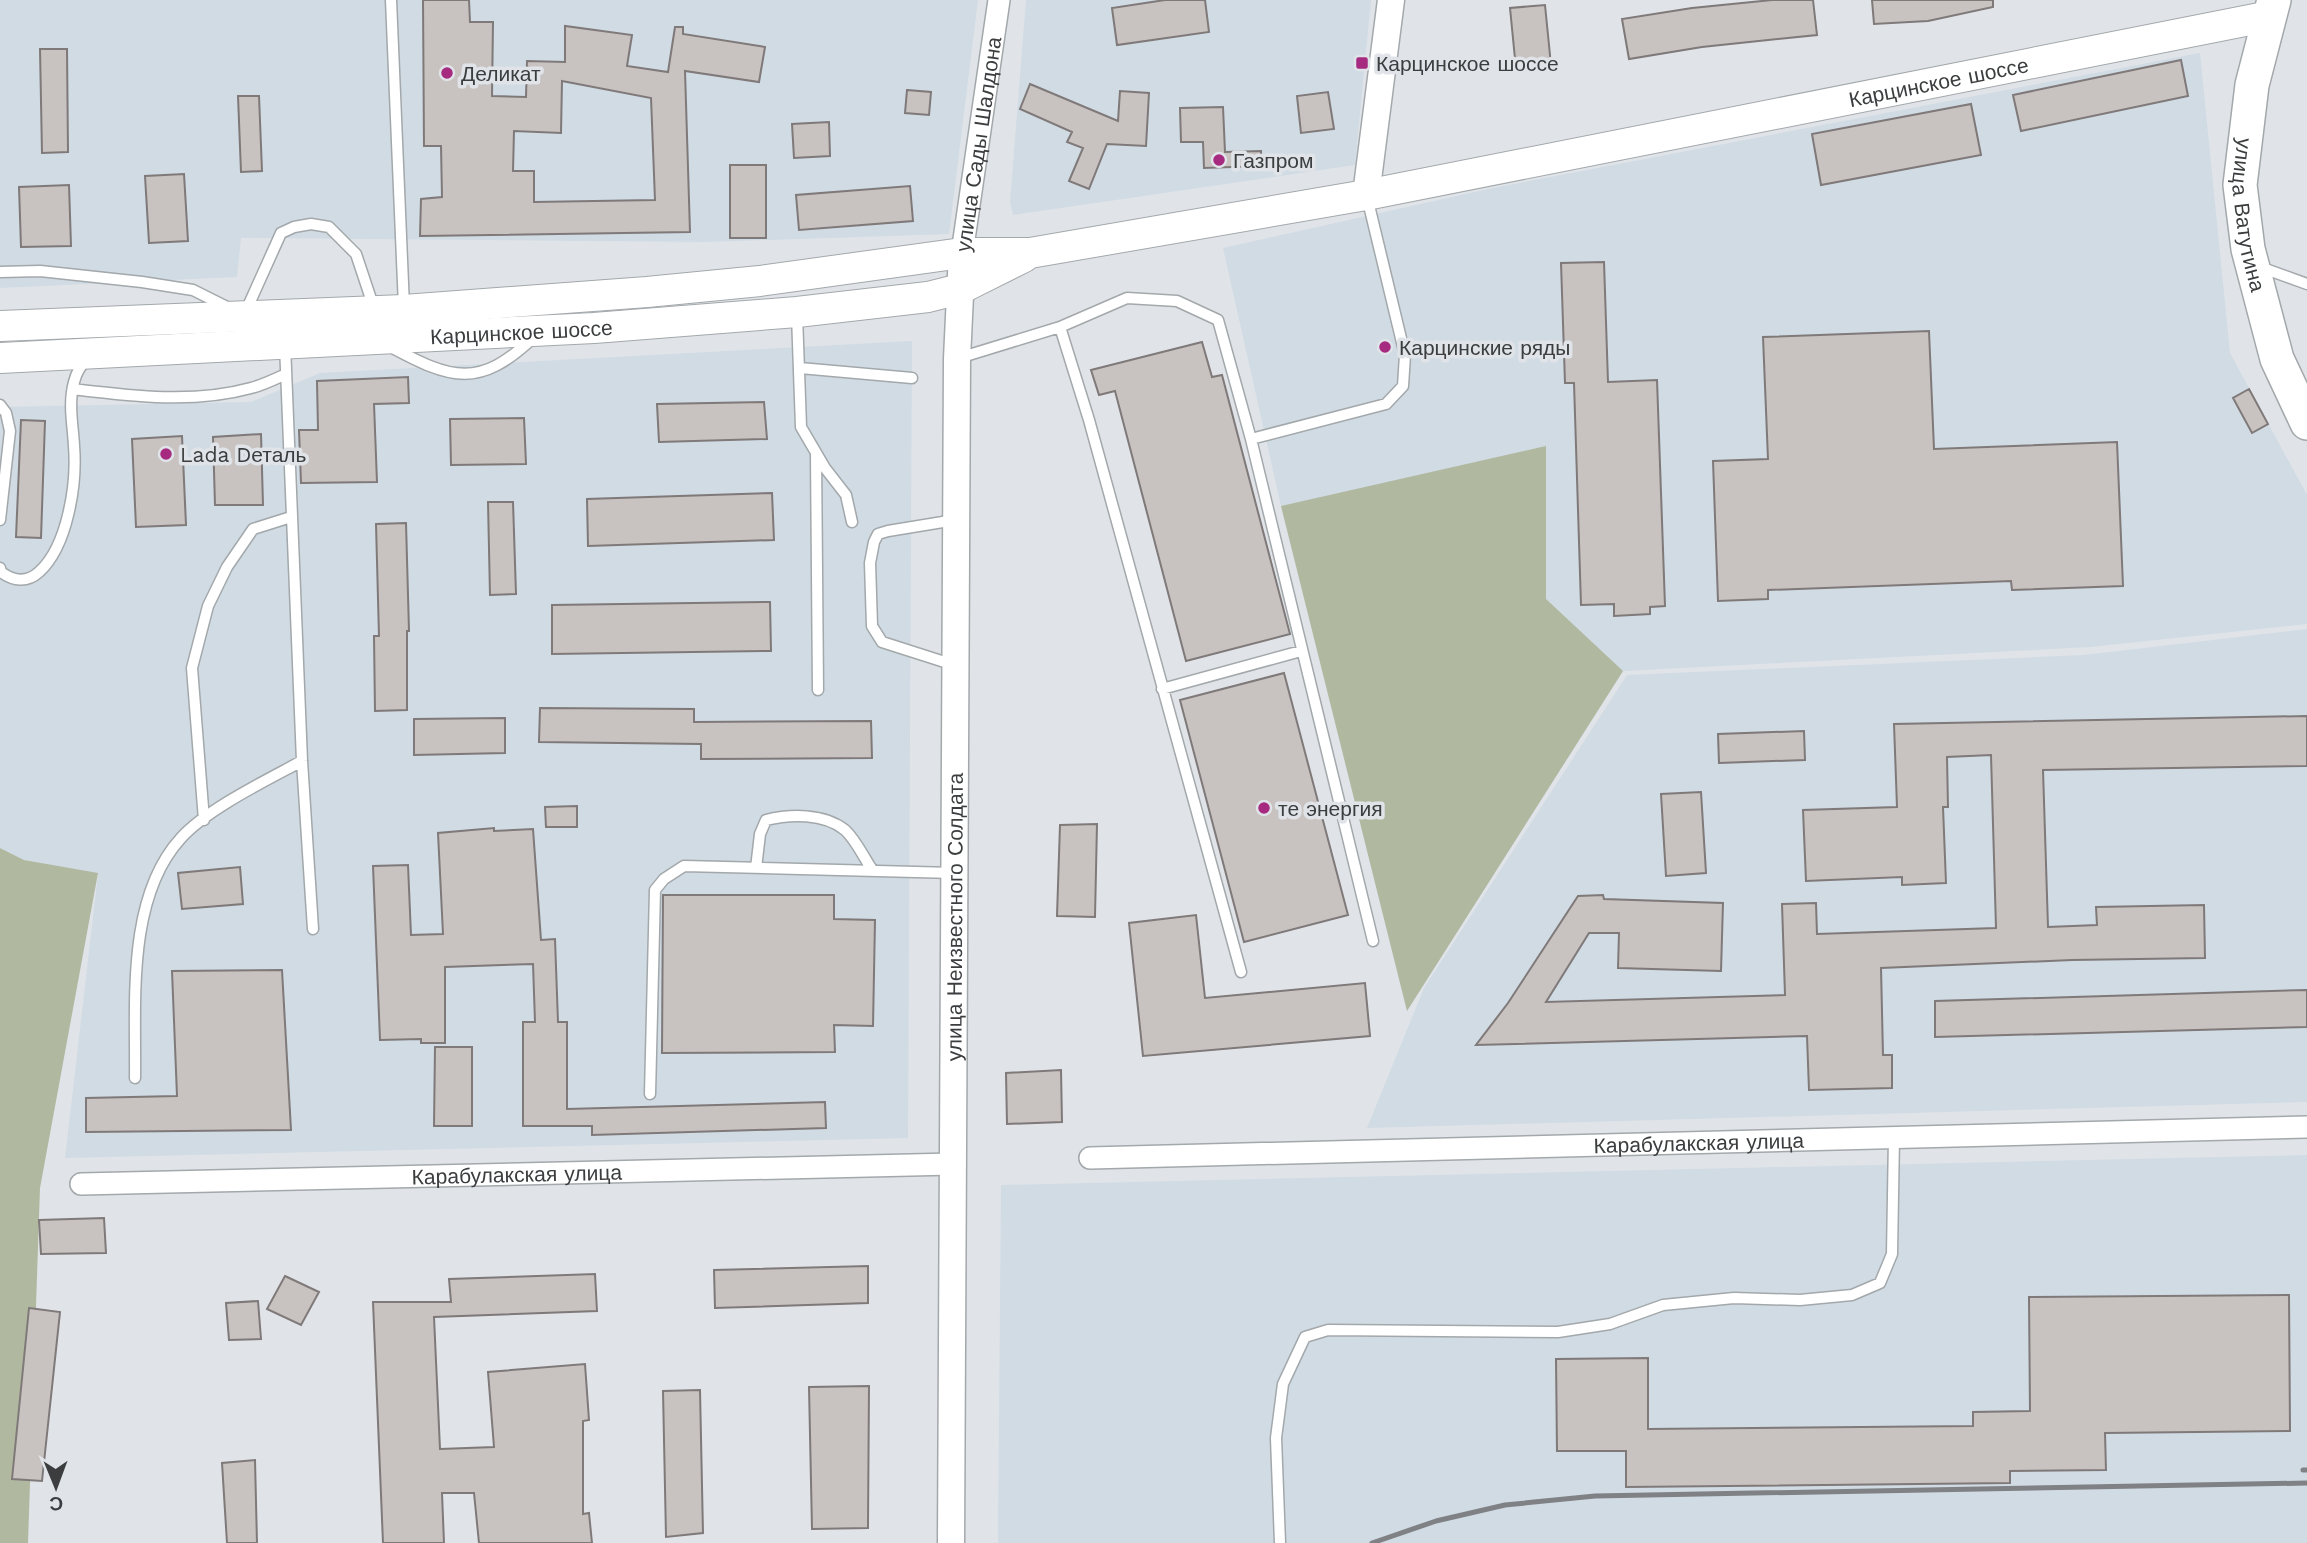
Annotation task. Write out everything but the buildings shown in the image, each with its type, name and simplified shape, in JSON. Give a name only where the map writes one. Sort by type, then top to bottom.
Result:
[{"type":"main road","name":"Карцинское шоссе","points":[[0,358],[285,344],[385,320],[760,281],[962,253],[1030,253],[1366,195],[2272,8]]},
{"type":"main road","name":"улица Ватутина","points":[[2272,8],[2252,85],[2240,185],[2251,264],[2277,359],[2307,424]]},
{"type":"main road","name":"Карцинское шоссе","points":[[0,326],[244,316],[385,320],[541,331],[797,312],[928,297],[960,289],[1030,253]]},
{"type":"street","name":"улица Сады Шалдона","points":[[960,289],[962,253],[999,0]]},
{"type":"street","points":[[1366,195],[1391,0]]},
{"type":"street","name":"улица Неизвестного Солдата","points":[[951,1543],[954,664],[960,289]]},
{"type":"street","name":"Карабулакская улица","points":[[1090,1158],[2307,1127]]},
{"type":"street","name":"Карабулакская улица","points":[[81,1184],[953,1164]]},
{"type":"lane","points":[[385,320],[391,0]]},
{"type":"lane","points":[[1251,439],[1386,404],[1404,386],[1405,355],[1366,195]]},
{"type":"lane","points":[[0,272],[52,272],[193,290],[244,316],[281,233],[311,224],[329,227],[356,254],[385,320],[424,365],[448,374],[474,374],[497,367],[541,331]]},
{"type":"lane","points":[[2251,264],[2307,284]]},
{"type":"lane","points":[[957,359],[1060,327],[1127,298],[1177,301],[1218,320],[1251,439],[1373,941]]},
{"type":"lane","points":[[797,312],[800,427],[846,495],[852,522]]},
{"type":"lane","points":[[1060,327],[1089,420],[1241,972]]},
{"type":"lane","points":[[285,344],[302,761],[313,929]]},
{"type":"lane","points":[[0,568],[1,572],[11,579],[25,580],[37,575],[51,560],[63,534],[74,471],[71,408],[74,380],[83,364],[94,353]]},
{"type":"lane","points":[[800,368],[912,377]]},
{"type":"lane","points":[[73,389],[127,397],[212,395],[251,388],[286,374]]},
{"type":"lane","points":[[0,405],[6,414],[10,431],[0,520]]},
{"type":"lane","points":[[816,454],[818,690]]},
{"type":"lane","points":[[204,820],[192,668],[208,606],[227,567],[253,529],[291,517]]},
{"type":"lane","points":[[954,664],[882,642],[872,626],[870,563],[878,534],[956,520]]},
{"type":"lane","points":[[1162,689],[1301,651]]},
{"type":"lane","points":[[135,1079],[138,948],[154,876],[181,838],[204,820],[302,761]]},
{"type":"lane","points":[[756,868],[760,834],[766,820],[783,816],[813,816],[844,830],[873,871]]},
{"type":"lane","points":[[650,1094],[654,890],[664,879],[684,866],[954,873]]},
{"type":"lane","points":[[1280,1543],[1276,1438],[1283,1384],[1305,1337],[1328,1330],[1558,1332],[1610,1324],[1663,1305],[1734,1298],[1800,1300],[1852,1295],[1880,1283],[1892,1254],[1894,1138]]},
{"type":"shaded area","points":[[0,0],[978,0],[949,234],[705,242],[241,238],[237,277],[0,288]]},
{"type":"shaded area","points":[[1026,0],[1371,0],[1355,165],[1013,215],[1010,202]]},
{"type":"shaded area","points":[[2200,53],[2230,353],[2307,495],[2307,624],[2090,647],[1623,671],[1407,1011],[1281,506],[1223,248],[1488,189]]},
{"type":"shaded area","points":[[912,341],[908,1138],[65,1158],[98,874],[24,860],[0,848],[0,407],[251,402],[320,373]]},
{"type":"shaded area","points":[[2307,629],[2307,1102],[1367,1128],[1424,988],[1627,675],[2084,655]]},
{"type":"shaded area","points":[[2307,1155],[2307,1543],[998,1543],[1001,1185]]},
{"type":"green space","points":[[1546,446],[1546,599],[1623,671],[1407,1011],[1281,506]]},
{"type":"green space","points":[[0,848],[24,860],[98,873],[40,1188],[28,1543],[0,1543]]},
{"type":"railway","points":[[1372,1543],[1436,1521],[1505,1505],[1595,1496],[2307,1483]]},
{"type":"place","name":"Карцинское шоссе","points":[[1362,63]]},
{"type":"place","name":"Деликат","points":[[447,73]]},
{"type":"place","name":"Газпром","points":[[1219,160]]},
{"type":"place","name":"Карцинские ряды","points":[[1385,347]]},
{"type":"place","name":"Lada Dеталь","points":[[166,454]]},
{"type":"place","name":"те энергия","points":[[1264,808]]}]
